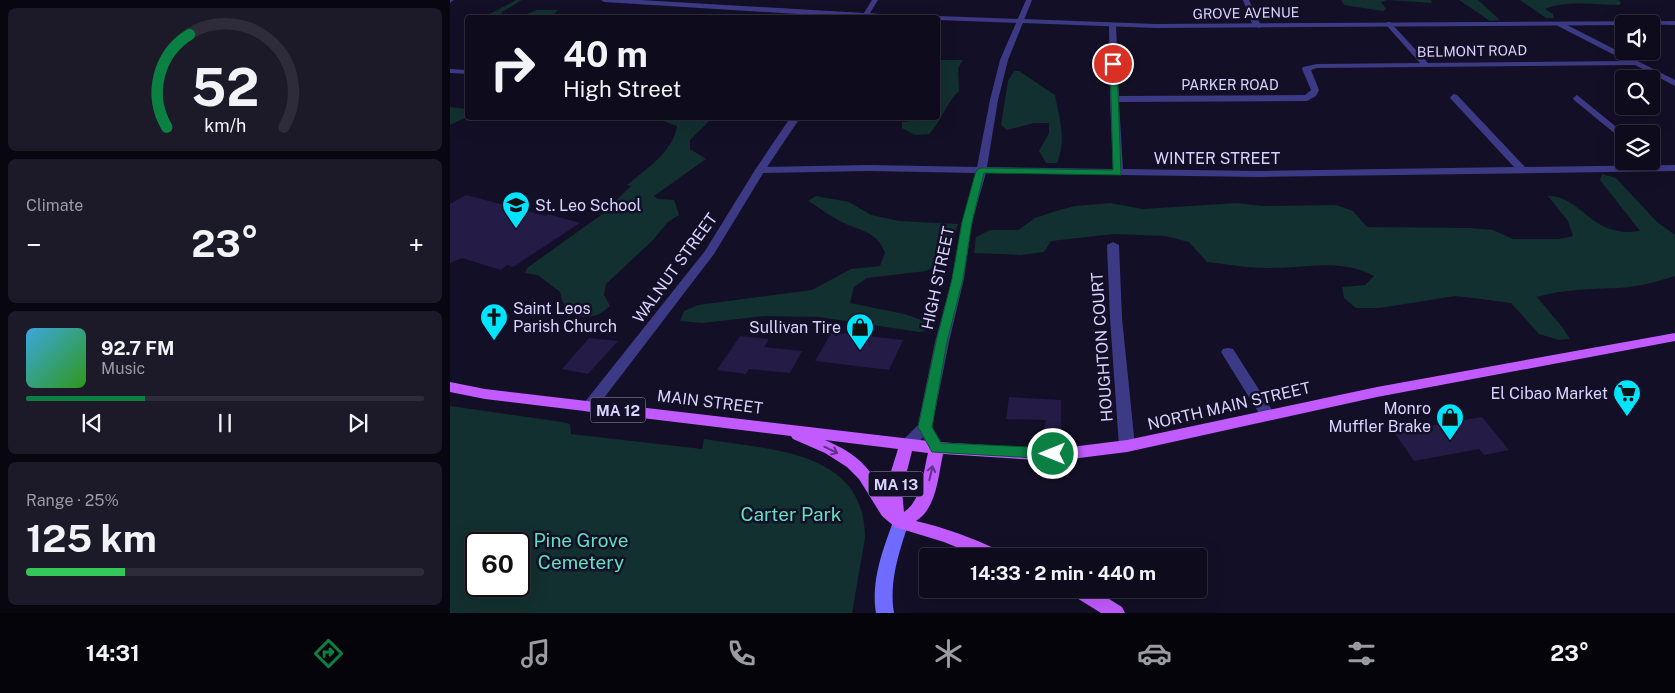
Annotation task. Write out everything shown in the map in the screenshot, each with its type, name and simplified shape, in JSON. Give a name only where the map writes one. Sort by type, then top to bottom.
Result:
[{"type":"main road","name":"NORTH MAIN STREET","points":[[787,430],[937,448],[1036,454],[1071,453],[1127,446],[1178,436],[1267,414],[1391,389],[1675,337]]},
{"type":"main road","name":"MAIN STREET","points":[[450,387],[486,394],[787,430]]},
{"type":"main road","points":[[787,430],[836,452],[852,462],[860,470],[880,502],[889,513],[901,522],[958,540],[976,548]]},
{"type":"main road","name":"MA 13","points":[[907,444],[892,497],[893,508],[901,522],[917,512],[925,499],[937,448]]},
{"type":"main road","points":[[886,613],[883,584],[887,564],[901,522]]},
{"type":"main road","points":[[1092,598],[1116,613]]},
{"type":"street","points":[[604,0],[849,15]]},
{"type":"street","points":[[866,15],[875,0]]},
{"type":"street","name":"HIGH STREET","points":[[925,427],[942,342],[958,279],[967,222],[981,171],[994,100],[1004,60],[1029,0]]},
{"type":"street","points":[[1246,0],[1257,26]]},
{"type":"street","name":"GROVE AVENUE","points":[[940,18],[1112,26],[1675,23]]},
{"type":"street","points":[[1390,24],[1426,65]]},
{"type":"street","points":[[1560,24],[1675,83]]},
{"type":"street","points":[[1112,26],[1118,173]]},
{"type":"street","name":"BELMONT ROAD","points":[[1308,67],[1636,63]]},
{"type":"street","name":"PARKER ROAD","points":[[1114,99],[1307,98],[1315,90],[1306,69],[1308,67]]},
{"type":"street","points":[[450,71],[465,72]]},
{"type":"street","points":[[1454,97],[1522,170]]},
{"type":"street","points":[[1577,98],[1615,130]]},
{"type":"street","name":"WALNUT STREET","points":[[589,406],[710,252],[760,170],[794,120]]},
{"type":"street","name":"WINTER STREET","points":[[1660,165],[1675,168]]},
{"type":"street","name":"WINTER STREET","points":[[760,170],[870,168],[1260,174],[1522,170],[1615,166]]},
{"type":"street","name":"HOUGHTON COURT","points":[[1113,245],[1116,318],[1127,446]]},
{"type":"street","points":[[1228,352],[1267,414]]},
{"type":"street","points":[[907,444],[925,427],[937,448]]},
{"type":"green space","points":[[516,0],[522,0],[502,12],[501,15],[488,15]]},
{"type":"green space","points":[[1341,0],[1388,0],[1381,2],[1386,9],[1383,11],[1344,5]]},
{"type":"green space","points":[[1388,0],[1431,0],[1432,3]]},
{"type":"green space","points":[[1459,0],[1478,0],[1500,20],[1490,21]]},
{"type":"green space","points":[[1520,0],[1618,0],[1621,2],[1620,5],[1572,4],[1554,6],[1545,9],[1553,14],[1554,18],[1546,18]]},
{"type":"green space","points":[[537,10],[558,10],[553,15],[524,15]]},
{"type":"green space","points":[[940,60],[963,60],[958,68],[959,91],[950,101],[940,119]]},
{"type":"green space","points":[[1014,71],[1019,71],[1055,95],[1062,137],[1057,163],[1046,163],[1039,151],[1049,133],[1049,123],[1034,123],[1007,130],[1001,125],[1008,81]]},
{"type":"green space","points":[[450,107],[465,109],[465,118],[450,125]]},
{"type":"green space","points":[[660,120],[710,120],[690,140],[690,149],[706,159],[654,196],[658,199],[674,200],[679,215],[668,222],[652,241],[606,284],[604,295],[610,306],[600,313],[591,316],[569,314],[560,292],[538,275],[525,273],[527,268],[601,215],[631,186],[627,185],[658,159],[671,144],[677,126]]},
{"type":"green space","points":[[939,120],[929,134],[915,135],[902,128],[902,122]]},
{"type":"green space","points":[[1602,174],[1616,178],[1657,222],[1675,235],[1675,276],[1632,287],[1567,291],[1537,297],[1570,339],[1559,340],[1539,334],[1511,303],[1455,296],[1380,308],[1356,308],[1344,298],[1342,287],[1365,285],[1374,276],[1361,270],[1334,265],[1258,268],[1207,262],[1189,242],[1165,236],[1114,234],[1051,241],[1044,252],[1021,255],[974,253],[976,237],[990,230],[1018,230],[1035,218],[1056,211],[1075,206],[1110,203],[1143,209],[1237,203],[1263,206],[1336,205],[1353,211],[1367,227],[1469,228],[1493,230],[1513,239],[1559,239],[1573,236],[1568,221],[1548,196],[1564,199],[1605,227],[1622,232],[1640,231],[1600,180]]},
{"type":"green space","points":[[816,196],[849,202],[871,215],[899,221],[958,224],[947,261],[926,271],[867,278],[854,287],[850,303],[904,314],[925,321],[925,331],[919,332],[819,317],[765,316],[703,323],[680,321],[684,311],[698,305],[812,290],[851,269],[880,266],[885,253],[876,239],[864,231],[842,222],[808,201]]},
{"type":"green space","points":[[450,406],[562,422],[570,424],[571,434],[702,449],[704,439],[757,447],[809,459],[831,470],[849,487],[861,509],[865,538],[852,613],[450,613]]},
{"type":"building","points":[[466,195],[580,223],[513,267],[507,265],[501,270],[462,258],[450,263],[450,204]]},
{"type":"building","name":"Sullivan Tire","points":[[832,332],[903,340],[889,370],[815,361]]},
{"type":"building","points":[[740,336],[769,339],[764,347],[802,351],[790,373],[749,369],[746,374],[717,370]]},
{"type":"building","points":[[589,338],[618,341],[588,374],[562,369]]},
{"type":"building","points":[[1009,397],[1061,400],[1061,432],[1043,431],[1046,420],[1006,419]]},
{"type":"building","name":"Monro Muffler Brake","points":[[1482,417],[1509,450],[1484,455],[1479,449],[1414,461],[1394,432]]},
{"type":"place","name":"St. Leo School","points":[[516,229]]},
{"type":"place","name":"Saint Leos Parish Church","points":[[494,341]]},
{"type":"place","name":"Sullivan Tire","points":[[860,351]]},
{"type":"place","name":"El Cibao Market","points":[[1627,417]]},
{"type":"place","name":"Monro Muffler Brake","points":[[1450,441]]},
{"type":"route","points":[[1053,454],[937,448],[925,427],[942,342],[958,279],[967,222],[981,171],[1118,173],[1113,64]]},
{"type":"park label","name":"Carter Park","points":[[791,514]]},
{"type":"park label","name":"Pine Grove Cemetery","points":[[581,551]]}]
